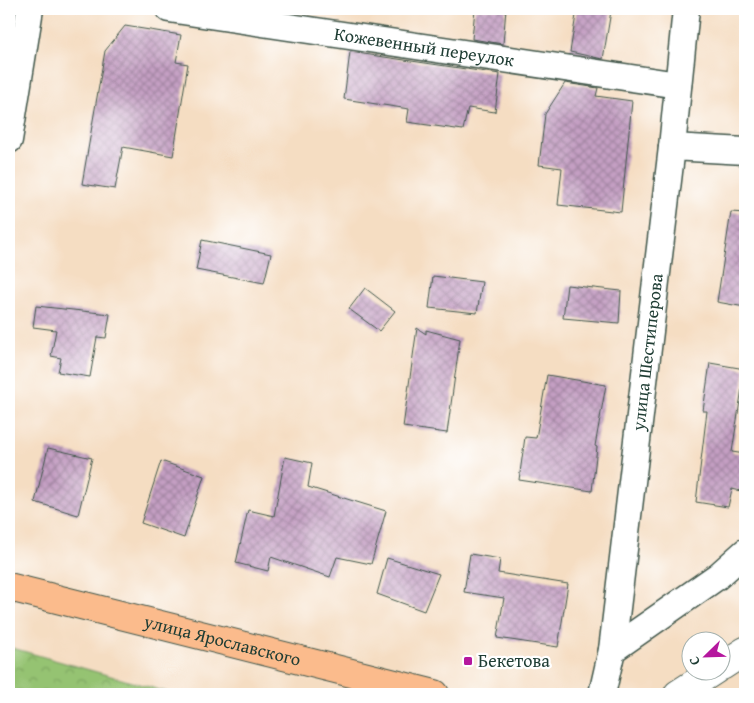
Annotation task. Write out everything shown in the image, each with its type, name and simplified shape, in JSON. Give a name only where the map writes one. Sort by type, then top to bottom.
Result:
[{"type":"main road","name":"улица Ярославского","points":[[9,587],[435,694]]},
{"type":"street","points":[[9,140],[30,9]]},
{"type":"street","name":"Кожевенный переулок","points":[[169,9],[678,85]]},
{"type":"street","name":"улица Шестиперова","points":[[602,694],[612,650],[672,147],[686,9]]},
{"type":"street","points":[[672,147],[745,151]]},
{"type":"street","points":[[612,650],[718,576],[745,552]]},
{"type":"street","points":[[732,659],[745,651]]},
{"type":"street","points":[[678,694],[700,680]]},
{"type":"green space","points":[[9,647],[174,694],[9,694]]},
{"type":"building","points":[[475,9],[506,9],[503,44],[472,39]]},
{"type":"building","points":[[577,9],[608,13],[611,11],[603,59],[570,52]]},
{"type":"building","points":[[125,26],[181,35],[176,62],[188,64],[173,156],[123,147],[115,189],[82,184],[105,51]]},
{"type":"building","points":[[350,52],[500,74],[495,112],[468,108],[463,130],[407,122],[409,109],[344,99]]},
{"type":"building","points":[[565,83],[598,88],[596,96],[632,101],[621,212],[558,205],[562,168],[539,165],[545,114]]},
{"type":"building","points":[[731,212],[745,213],[745,307],[717,302]]},
{"type":"building","points":[[202,240],[271,254],[264,283],[196,270]]},
{"type":"building","points":[[433,276],[482,282],[477,313],[429,308]]},
{"type":"building","points":[[567,285],[621,291],[619,323],[563,318]]},
{"type":"building","points":[[365,288],[395,311],[379,331],[349,309]]},
{"type":"building","points":[[36,306],[110,314],[106,338],[97,337],[90,377],[58,372],[61,358],[51,356],[56,330],[33,327]]},
{"type":"building","points":[[417,328],[426,334],[426,330],[460,339],[447,433],[403,427]]},
{"type":"building","points":[[710,363],[745,369],[732,452],[745,454],[745,492],[732,489],[728,507],[696,502],[707,411],[703,411]]},
{"type":"building","points":[[547,375],[606,385],[595,446],[597,447],[592,491],[519,480],[525,437],[536,438]]},
{"type":"building","points":[[48,448],[92,458],[78,515],[35,502]]},
{"type":"building","points":[[285,457],[312,463],[308,487],[386,511],[371,564],[337,557],[330,577],[271,557],[268,571],[236,563],[248,510],[274,516]]},
{"type":"building","points":[[161,461],[204,476],[184,538],[141,523]]},
{"type":"building","points":[[470,554],[500,559],[498,573],[568,584],[558,647],[497,638],[504,598],[464,592]]},
{"type":"building","points":[[387,558],[439,574],[424,611],[377,594]]},
{"type":"place","name":"Бекетова","points":[[468,661]]}]
